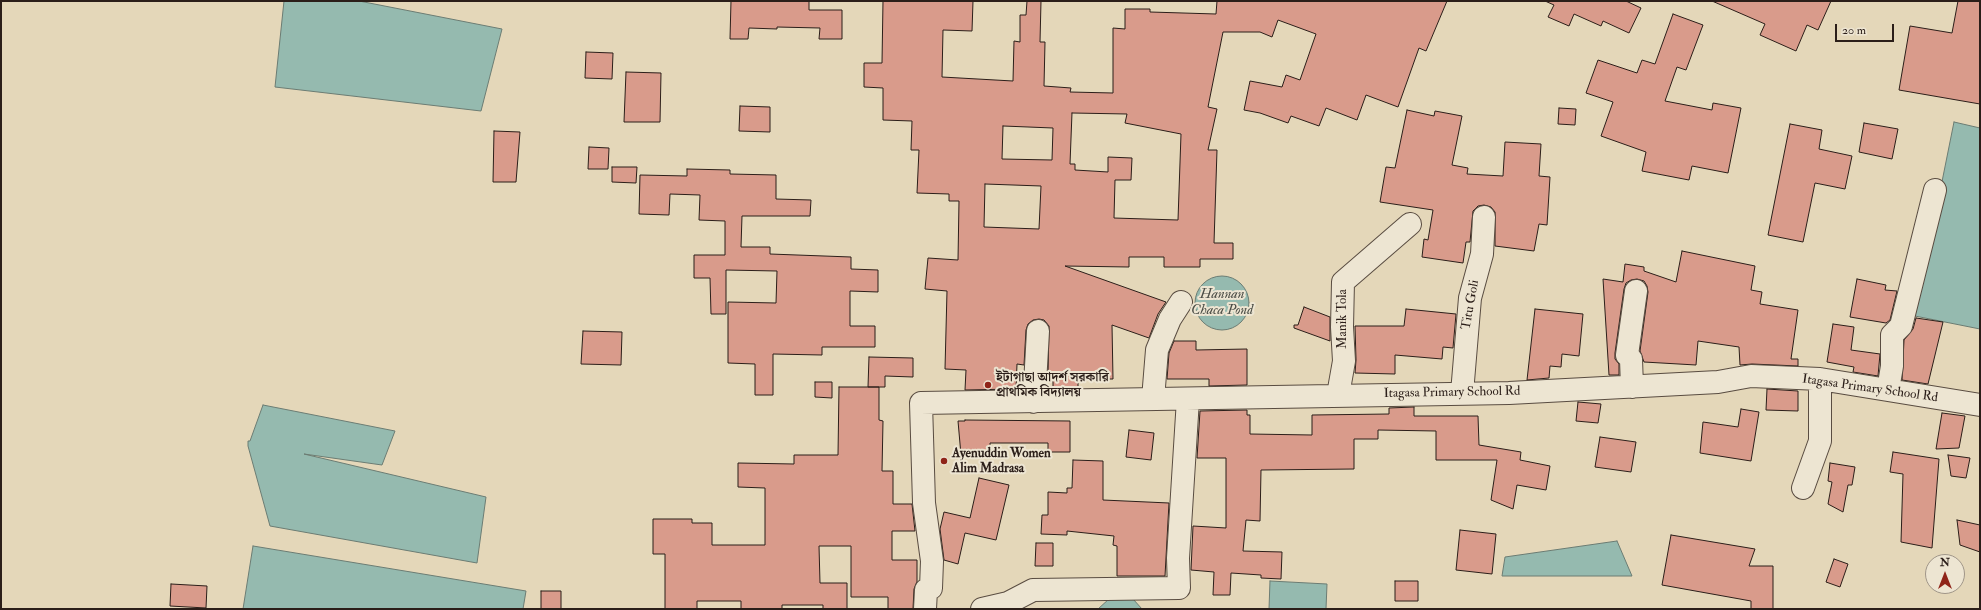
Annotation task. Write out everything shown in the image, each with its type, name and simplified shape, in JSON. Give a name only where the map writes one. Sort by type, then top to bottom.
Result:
[{"type":"street","points":[[1888,390],[1892,366],[1892,335],[1901,326],[1935,190]]},
{"type":"street","name":"Titu Goli","points":[[1462,394],[1470,298],[1482,254],[1484,218]]},
{"type":"street","name":"Manik Tola","points":[[1338,395],[1344,361],[1342,327],[1343,282],[1410,224]]},
{"type":"street","points":[[1632,387],[1631,359],[1627,355],[1636,292]]},
{"type":"street","points":[[1153,399],[1157,350],[1170,320],[1181,302]]},
{"type":"street","points":[[1034,402],[1038,331]]},
{"type":"street","name":"Itagasa Primary School Rd","points":[[925,609],[926,590],[931,588],[932,561],[924,503],[921,403],[1509,393],[1718,382],[1751,376],[1820,380],[1980,405]]},
{"type":"street","points":[[1803,488],[1820,441],[1820,380]]},
{"type":"street","points":[[982,609],[1008,603],[1033,590],[1179,588],[1178,558],[1188,399]]},
{"type":"street","points":[[907,609],[914,609]]},
{"type":"water","points":[[284,1],[359,1],[502,29],[481,111],[275,87]]},
{"type":"water","points":[[1954,122],[1980,128],[1980,329],[1915,316]]},
{"type":"water","name":"Hannan Chaca Pond","points":[[1217,276],[1227,276],[1237,280],[1245,288],[1249,298],[1249,308],[1245,318],[1237,326],[1227,330],[1217,330],[1207,326],[1199,318],[1195,308],[1195,298],[1199,288],[1207,280]]},
{"type":"water","points":[[263,405],[395,431],[382,465],[304,454],[486,497],[477,563],[270,526],[248,446],[248,441],[250,441]]},
{"type":"water","points":[[1617,541],[1632,576],[1502,576],[1505,557]]},
{"type":"water","points":[[253,546],[526,591],[523,609],[243,609]]},
{"type":"water","points":[[1270,581],[1327,584],[1326,609],[1269,609]]},
{"type":"water","points":[[1109,599],[1133,599],[1142,609],[1098,609]]},
{"type":"building","points":[[731,1],[809,1],[809,10],[842,10],[842,39],[819,39],[820,28],[777,27],[777,29],[749,28],[748,39],[730,39]]},
{"type":"building","points":[[883,1],[973,1],[972,31],[943,30],[942,77],[1013,81],[1014,41],[1020,42],[1020,15],[1026,15],[1027,1],[1041,1],[1040,42],[1045,42],[1044,86],[1071,88],[1070,92],[1113,93],[1113,28],[1125,29],[1125,9],[1150,9],[1150,12],[1216,14],[1217,1],[1447,1],[1426,51],[1419,48],[1398,107],[1366,95],[1357,120],[1326,108],[1319,126],[1291,116],[1288,123],[1260,113],[1244,110],[1250,81],[1282,87],[1286,75],[1300,80],[1316,34],[1278,20],[1272,37],[1260,32],[1223,32],[1208,107],[1217,109],[1208,150],[1217,150],[1214,243],[1233,243],[1233,259],[1200,259],[1200,267],[1164,267],[1164,257],[1129,257],[1129,267],[1065,266],[1166,302],[1158,314],[1149,338],[1112,325],[1113,379],[1078,379],[1078,388],[1053,388],[1053,373],[1048,373],[1049,326],[1044,320],[1039,319],[1033,320],[1028,324],[1026,330],[1024,365],[1017,364],[1016,389],[965,390],[966,370],[945,369],[947,291],[925,289],[928,258],[958,260],[959,201],[949,201],[949,194],[917,193],[919,150],[911,150],[912,121],[883,120],[883,88],[864,87],[864,63],[882,63]],"holes":[[[1072,113],[1127,114],[1125,123],[1181,134],[1178,220],[1114,218],[1115,180],[1131,180],[1132,158],[1108,157],[1108,172],[1075,170],[1075,164],[1070,164]],[[1003,126],[1053,128],[1052,160],[1002,159]],[[985,184],[1041,186],[1039,229],[984,227]]]},
{"type":"building","points":[[1545,1],[1626,1],[1641,8],[1629,33],[1603,21],[1601,26],[1574,14],[1569,26],[1548,17],[1554,5]]},
{"type":"building","points":[[1712,1],[1831,1],[1818,30],[1807,25],[1796,51],[1760,35],[1765,24]]},
{"type":"building","points":[[1958,1],[1980,1],[1980,104],[1899,90],[1910,26],[1952,33]]},
{"type":"building","points":[[1673,14],[1703,25],[1686,70],[1677,67],[1665,101],[1712,110],[1713,103],[1741,108],[1728,173],[1692,166],[1689,180],[1642,171],[1646,152],[1601,136],[1613,102],[1586,93],[1598,60],[1637,73],[1642,60],[1655,64]]},
{"type":"building","points":[[586,52],[613,53],[612,79],[585,78]]},
{"type":"building","points":[[626,72],[661,73],[660,122],[624,122]]},
{"type":"building","points":[[740,106],[770,107],[770,132],[739,131]]},
{"type":"building","points":[[1559,108],[1576,109],[1575,125],[1558,124]]},
{"type":"building","points":[[1407,110],[1434,116],[1435,111],[1462,116],[1452,165],[1468,168],[1467,174],[1503,176],[1505,142],[1541,144],[1539,176],[1550,177],[1547,225],[1539,224],[1534,251],[1495,246],[1495,212],[1491,207],[1484,205],[1478,206],[1473,211],[1470,242],[1466,242],[1463,263],[1422,257],[1424,239],[1428,240],[1433,210],[1380,202],[1386,167],[1395,168]]},
{"type":"building","points":[[1864,123],[1898,129],[1892,159],[1859,152]]},
{"type":"building","points":[[1790,124],[1822,130],[1819,149],[1852,156],[1845,189],[1815,183],[1803,242],[1768,235]]},
{"type":"building","points":[[494,131],[520,132],[516,182],[493,182]]},
{"type":"building","points":[[589,147],[609,148],[608,169],[588,169]]},
{"type":"building","points":[[612,167],[637,167],[636,183],[612,182]]},
{"type":"building","points":[[687,169],[730,170],[730,174],[776,175],[776,199],[811,200],[810,216],[742,216],[741,247],[770,247],[770,254],[851,257],[851,269],[878,270],[878,292],[850,291],[850,326],[875,326],[875,347],[822,347],[822,355],[773,354],[773,395],[755,395],[755,364],[728,363],[728,302],[776,303],[777,271],[726,270],[726,314],[711,314],[710,278],[694,278],[694,255],[725,255],[725,221],[699,220],[700,195],[670,194],[669,215],[639,214],[640,175],[687,176]]},
{"type":"building","points":[[1682,251],[1755,266],[1751,290],[1762,292],[1760,304],[1798,310],[1791,359],[1798,359],[1798,366],[1752,364],[1740,365],[1739,347],[1698,341],[1696,365],[1644,362],[1640,351],[1648,292],[1644,281],[1637,279],[1626,283],[1624,289],[1615,353],[1615,359],[1619,364],[1619,375],[1609,375],[1603,279],[1623,282],[1625,264],[1644,267],[1644,271],[1676,282]]},
{"type":"building","points":[[1857,279],[1886,285],[1885,290],[1897,291],[1890,320],[1886,323],[1850,317]]},
{"type":"building","points":[[1304,307],[1330,317],[1330,341],[1294,328],[1294,325],[1298,325]]},
{"type":"building","points":[[1406,309],[1456,314],[1453,348],[1443,347],[1442,359],[1395,355],[1395,374],[1355,373],[1355,326],[1404,326]]},
{"type":"building","points":[[1535,309],[1583,314],[1579,356],[1562,354],[1561,367],[1550,366],[1549,378],[1527,380]]},
{"type":"building","points":[[1916,318],[1943,322],[1928,384],[1902,380],[1904,340],[1913,329]]},
{"type":"building","points":[[1833,324],[1854,327],[1851,350],[1880,354],[1878,376],[1853,372],[1854,367],[1827,362]]},
{"type":"building","points":[[583,331],[622,332],[621,365],[581,364]]},
{"type":"building","points":[[1174,341],[1196,341],[1196,350],[1247,349],[1247,385],[1209,386],[1209,379],[1167,379],[1169,353]]},
{"type":"building","points":[[869,357],[913,358],[913,377],[885,376],[885,387],[868,387]]},
{"type":"building","points":[[815,382],[832,382],[832,398],[815,397]]},
{"type":"building","points":[[839,387],[879,387],[879,420],[883,421],[882,471],[893,471],[893,504],[912,504],[915,531],[892,531],[892,560],[917,560],[917,582],[914,589],[913,609],[888,609],[888,597],[851,597],[851,546],[819,546],[820,583],[847,583],[847,609],[823,609],[823,605],[782,605],[782,609],[741,609],[741,601],[697,601],[697,609],[665,609],[665,554],[653,554],[653,519],[692,519],[692,523],[712,523],[712,545],[765,545],[765,488],[738,487],[738,463],[794,464],[794,455],[838,455]]},
{"type":"building","points":[[1767,389],[1798,391],[1798,411],[1766,410]]},
{"type":"building","points":[[1578,402],[1601,404],[1598,423],[1576,421]]},
{"type":"building","points":[[1414,407],[1414,416],[1478,416],[1479,445],[1521,452],[1520,460],[1550,466],[1546,490],[1517,485],[1513,509],[1491,500],[1497,460],[1436,460],[1436,431],[1378,430],[1378,439],[1354,439],[1354,469],[1261,470],[1260,521],[1246,520],[1243,551],[1282,552],[1281,579],[1261,578],[1261,575],[1231,573],[1230,595],[1213,595],[1214,572],[1191,570],[1193,526],[1226,528],[1226,458],[1197,458],[1200,411],[1247,410],[1247,415],[1250,415],[1250,434],[1312,435],[1312,415],[1389,414],[1389,408]]},
{"type":"building","points":[[1741,409],[1759,412],[1751,461],[1700,453],[1703,422],[1738,427]]},
{"type":"building","points":[[1942,413],[1965,416],[1959,448],[1936,449]]},
{"type":"building","points":[[958,421],[1070,421],[1070,452],[1048,452],[1048,443],[990,443],[990,455],[961,455]]},
{"type":"building","points":[[1129,430],[1154,433],[1151,460],[1126,457]]},
{"type":"building","points":[[1600,437],[1636,442],[1631,472],[1595,467]]},
{"type":"building","points":[[1893,452],[1939,459],[1932,548],[1901,542],[1903,474],[1890,472]]},
{"type":"building","points":[[1948,455],[1970,458],[1966,478],[1951,476]]},
{"type":"building","points":[[1073,460],[1103,461],[1103,500],[1169,503],[1165,576],[1117,576],[1117,546],[1113,545],[1114,536],[1067,531],[1067,535],[1041,534],[1042,515],[1048,515],[1048,492],[1067,493],[1067,488],[1072,488]]},
{"type":"building","points":[[1830,463],[1855,467],[1852,485],[1848,485],[1843,512],[1828,504],[1832,482],[1828,481]]},
{"type":"building","points":[[979,478],[1009,485],[996,540],[965,533],[958,564],[944,560],[940,529],[944,512],[970,518]]},
{"type":"building","points":[[1957,520],[1980,525],[1980,552],[1960,545]]},
{"type":"building","points":[[1460,530],[1496,534],[1492,574],[1456,570]]},
{"type":"building","points":[[1671,535],[1755,549],[1749,566],[1773,566],[1773,609],[1751,609],[1751,601],[1662,585]]},
{"type":"building","points":[[1036,543],[1053,543],[1053,566],[1035,566]]},
{"type":"building","points":[[1834,559],[1848,564],[1840,587],[1826,582]]},
{"type":"building","points":[[1395,581],[1418,581],[1418,601],[1395,601]]},
{"type":"building","points":[[171,584],[207,586],[206,608],[170,606]]},
{"type":"building","points":[[541,591],[561,591],[561,609],[541,609]]},
{"type":"place","name":"ইটাগাছা আদর্শ সরকারি প্রাথমিক বিদ্যালয়","points":[[988,385]]},
{"type":"place","name":"Ayenuddin Women Alim Madrasa","points":[[944,461]]}]
